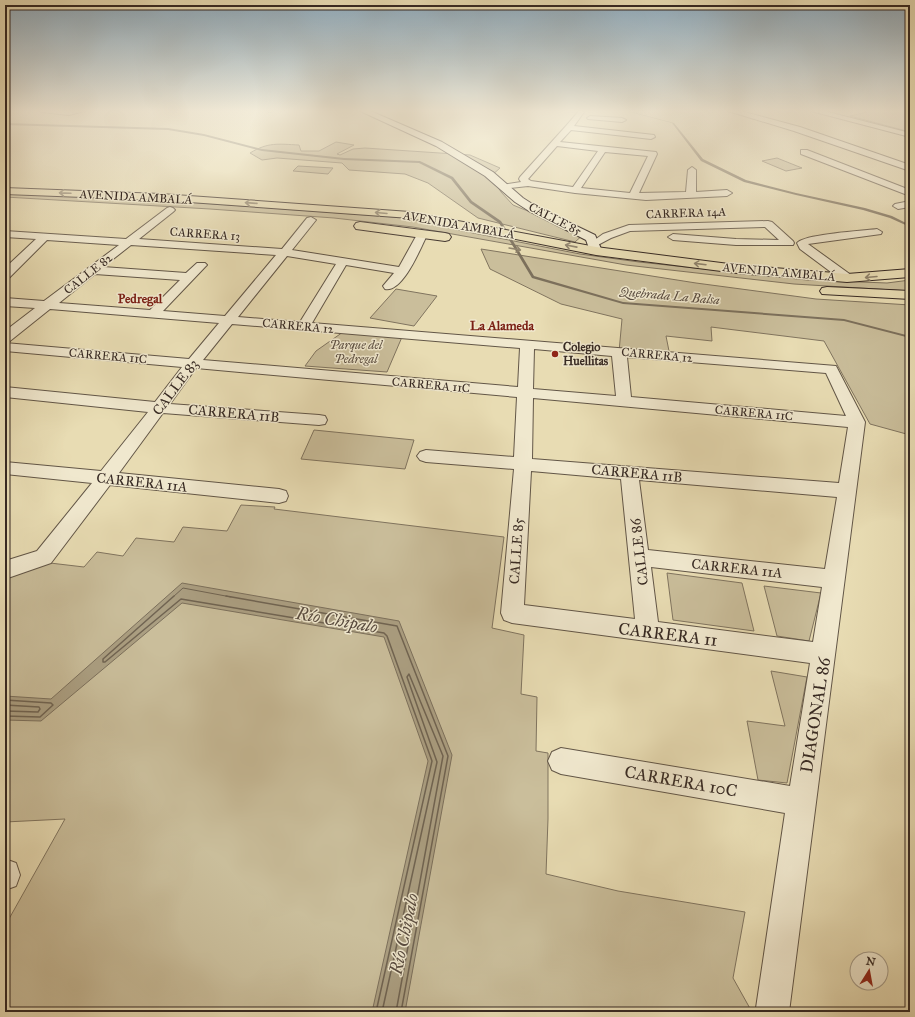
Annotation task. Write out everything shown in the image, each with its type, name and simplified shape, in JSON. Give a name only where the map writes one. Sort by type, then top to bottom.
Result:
[{"type":"main road","name":"AVENIDA AMBALÁ","points":[[5,191],[161,197],[410,215],[543,241],[595,247],[737,269],[847,278],[910,273]]},
{"type":"main road","name":"AVENIDA AMBALÁ","points":[[5,200],[124,207]]},
{"type":"main road","name":"AVENIDA AMBALÁ","points":[[155,209],[174,210]]},
{"type":"main road","points":[[295,219],[318,221]]},
{"type":"main road","name":"AVENIDA AMBALÁ","points":[[348,224],[454,238]]},
{"type":"main road","name":"AVENIDA AMBALÁ","points":[[549,255],[633,269],[775,286]]},
{"type":"main road","name":"AVENIDA AMBALÁ","points":[[813,290],[910,296]]},
{"type":"street","name":"CALLE 85","points":[[461,157],[489,174],[519,200],[551,219],[586,234],[591,238],[595,247]]},
{"type":"street","points":[[525,181],[544,157]]},
{"type":"street","points":[[575,190],[597,157]]},
{"type":"street","points":[[633,196],[651,157]]},
{"type":"street","points":[[818,157],[910,193]]},
{"type":"street","points":[[879,157],[910,168]]},
{"type":"street","points":[[691,195],[692,170]]},
{"type":"street","points":[[876,180],[903,176]]},
{"type":"street","points":[[502,185],[525,181],[575,190],[633,196],[727,193]]},
{"type":"street","points":[[898,206],[910,204]]},
{"type":"street","name":"CALLE 82","points":[[5,338],[128,242],[174,210]]},
{"type":"street","name":"CALLE 83","points":[[5,570],[44,557],[227,320],[283,252],[318,221]]},
{"type":"street","name":"CARRERA 14A","points":[[595,247],[611,234],[629,228],[768,224],[789,243],[736,242],[611,234]]},
{"type":"street","points":[[847,278],[804,247],[802,243],[808,240],[876,232]]},
{"type":"street","points":[[389,286],[403,271],[424,233]]},
{"type":"street","name":"CARRERA 13","points":[[5,234],[283,252],[403,271]]},
{"type":"street","points":[[5,269],[45,236]]},
{"type":"street","points":[[304,326],[343,261]]},
{"type":"street","points":[[153,314],[202,265]]},
{"type":"street","points":[[93,270],[190,277]]},
{"type":"street","name":"CARRERA 12","points":[[5,302],[831,369],[857,422]]},
{"type":"street","name":"CALLE 85","points":[[512,613],[523,463],[527,344]]},
{"type":"street","name":"CARRERA 11C","points":[[5,348],[857,422]]},
{"type":"street","points":[[619,352],[624,402]]},
{"type":"street","name":"CARRERA 11B","points":[[5,392],[160,408],[319,420]]},
{"type":"street","name":"DIAGONAL 86","points":[[774,1008],[801,802],[857,422]]},
{"type":"street","name":"CARRERA 11B","points":[[426,456],[848,491]]},
{"type":"street","name":"CARRERA 11A","points":[[5,468],[279,496]]},
{"type":"street","name":"CALLE 86","points":[[629,472],[648,632]]},
{"type":"street","name":"CARRERA 11A","points":[[639,557],[834,579]]},
{"type":"street","name":"CARRERA 11","points":[[512,613],[824,654]]},
{"type":"street","name":"CARRERA 10C","points":[[562,761],[801,802]]},
{"type":"green space","points":[[258,157],[476,157],[500,168],[491,176],[501,192],[513,205],[584,234],[575,242],[478,218],[428,183],[405,174],[349,170],[342,163],[277,158],[262,160]]},
{"type":"green space","points":[[777,158],[802,168],[786,171],[762,161]]},
{"type":"green space","points":[[298,166],[333,168],[328,174],[293,171]]},
{"type":"green space","points":[[5,193],[161,200],[408,218],[458,230],[580,254],[639,262],[807,280],[887,283],[910,280],[910,291],[794,284],[626,265],[413,227],[334,218],[5,197]]},
{"type":"green space","points":[[481,249],[696,283],[816,299],[910,305],[910,435],[870,424],[824,341],[711,327],[712,341],[666,336],[670,356],[619,352],[622,319],[561,304],[490,269]]},
{"type":"green space","points":[[396,289],[437,296],[414,326],[370,318]]},
{"type":"green space","name":"Parque del Pedregal","points":[[343,332],[402,337],[387,372],[305,366],[316,351]]},
{"type":"green space","points":[[314,430],[414,440],[405,469],[301,459]]},
{"type":"green space","points":[[241,505],[275,507],[274,509],[504,537],[492,628],[524,635],[521,694],[537,697],[536,751],[548,753],[546,874],[618,891],[745,912],[733,978],[752,1012],[5,1012],[5,926],[65,819],[5,822],[5,577],[50,563],[84,567],[97,552],[123,556],[136,538],[174,542],[183,527],[227,531]]},
{"type":"green space","points":[[667,573],[742,583],[754,631],[673,620]]},
{"type":"green space","points":[[764,586],[821,593],[809,641],[777,636]]},
{"type":"green space","points":[[771,671],[807,677],[787,783],[758,780],[747,721],[785,726]]},
{"type":"water","name":"Río Chipalo","points":[[182,583],[399,621],[452,755],[405,1012],[372,1012],[428,761],[384,637],[182,603],[41,721],[5,720],[5,696],[51,699]]},
{"type":"waterway","name":"Quebrada La Balsa","points":[[330,157],[419,162],[452,178],[471,202],[500,222],[533,277],[623,303],[844,320],[910,337]]},
{"type":"waterway","points":[[700,157],[702,160],[745,181],[864,209],[891,217],[910,226]]},
{"type":"place","name":"Colegio Huellitas","points":[[555,354]]},
{"type":"district","name":"Pedregal","points":[[140,298]]},
{"type":"district","name":"La Alameda","points":[[502,325]]}]
